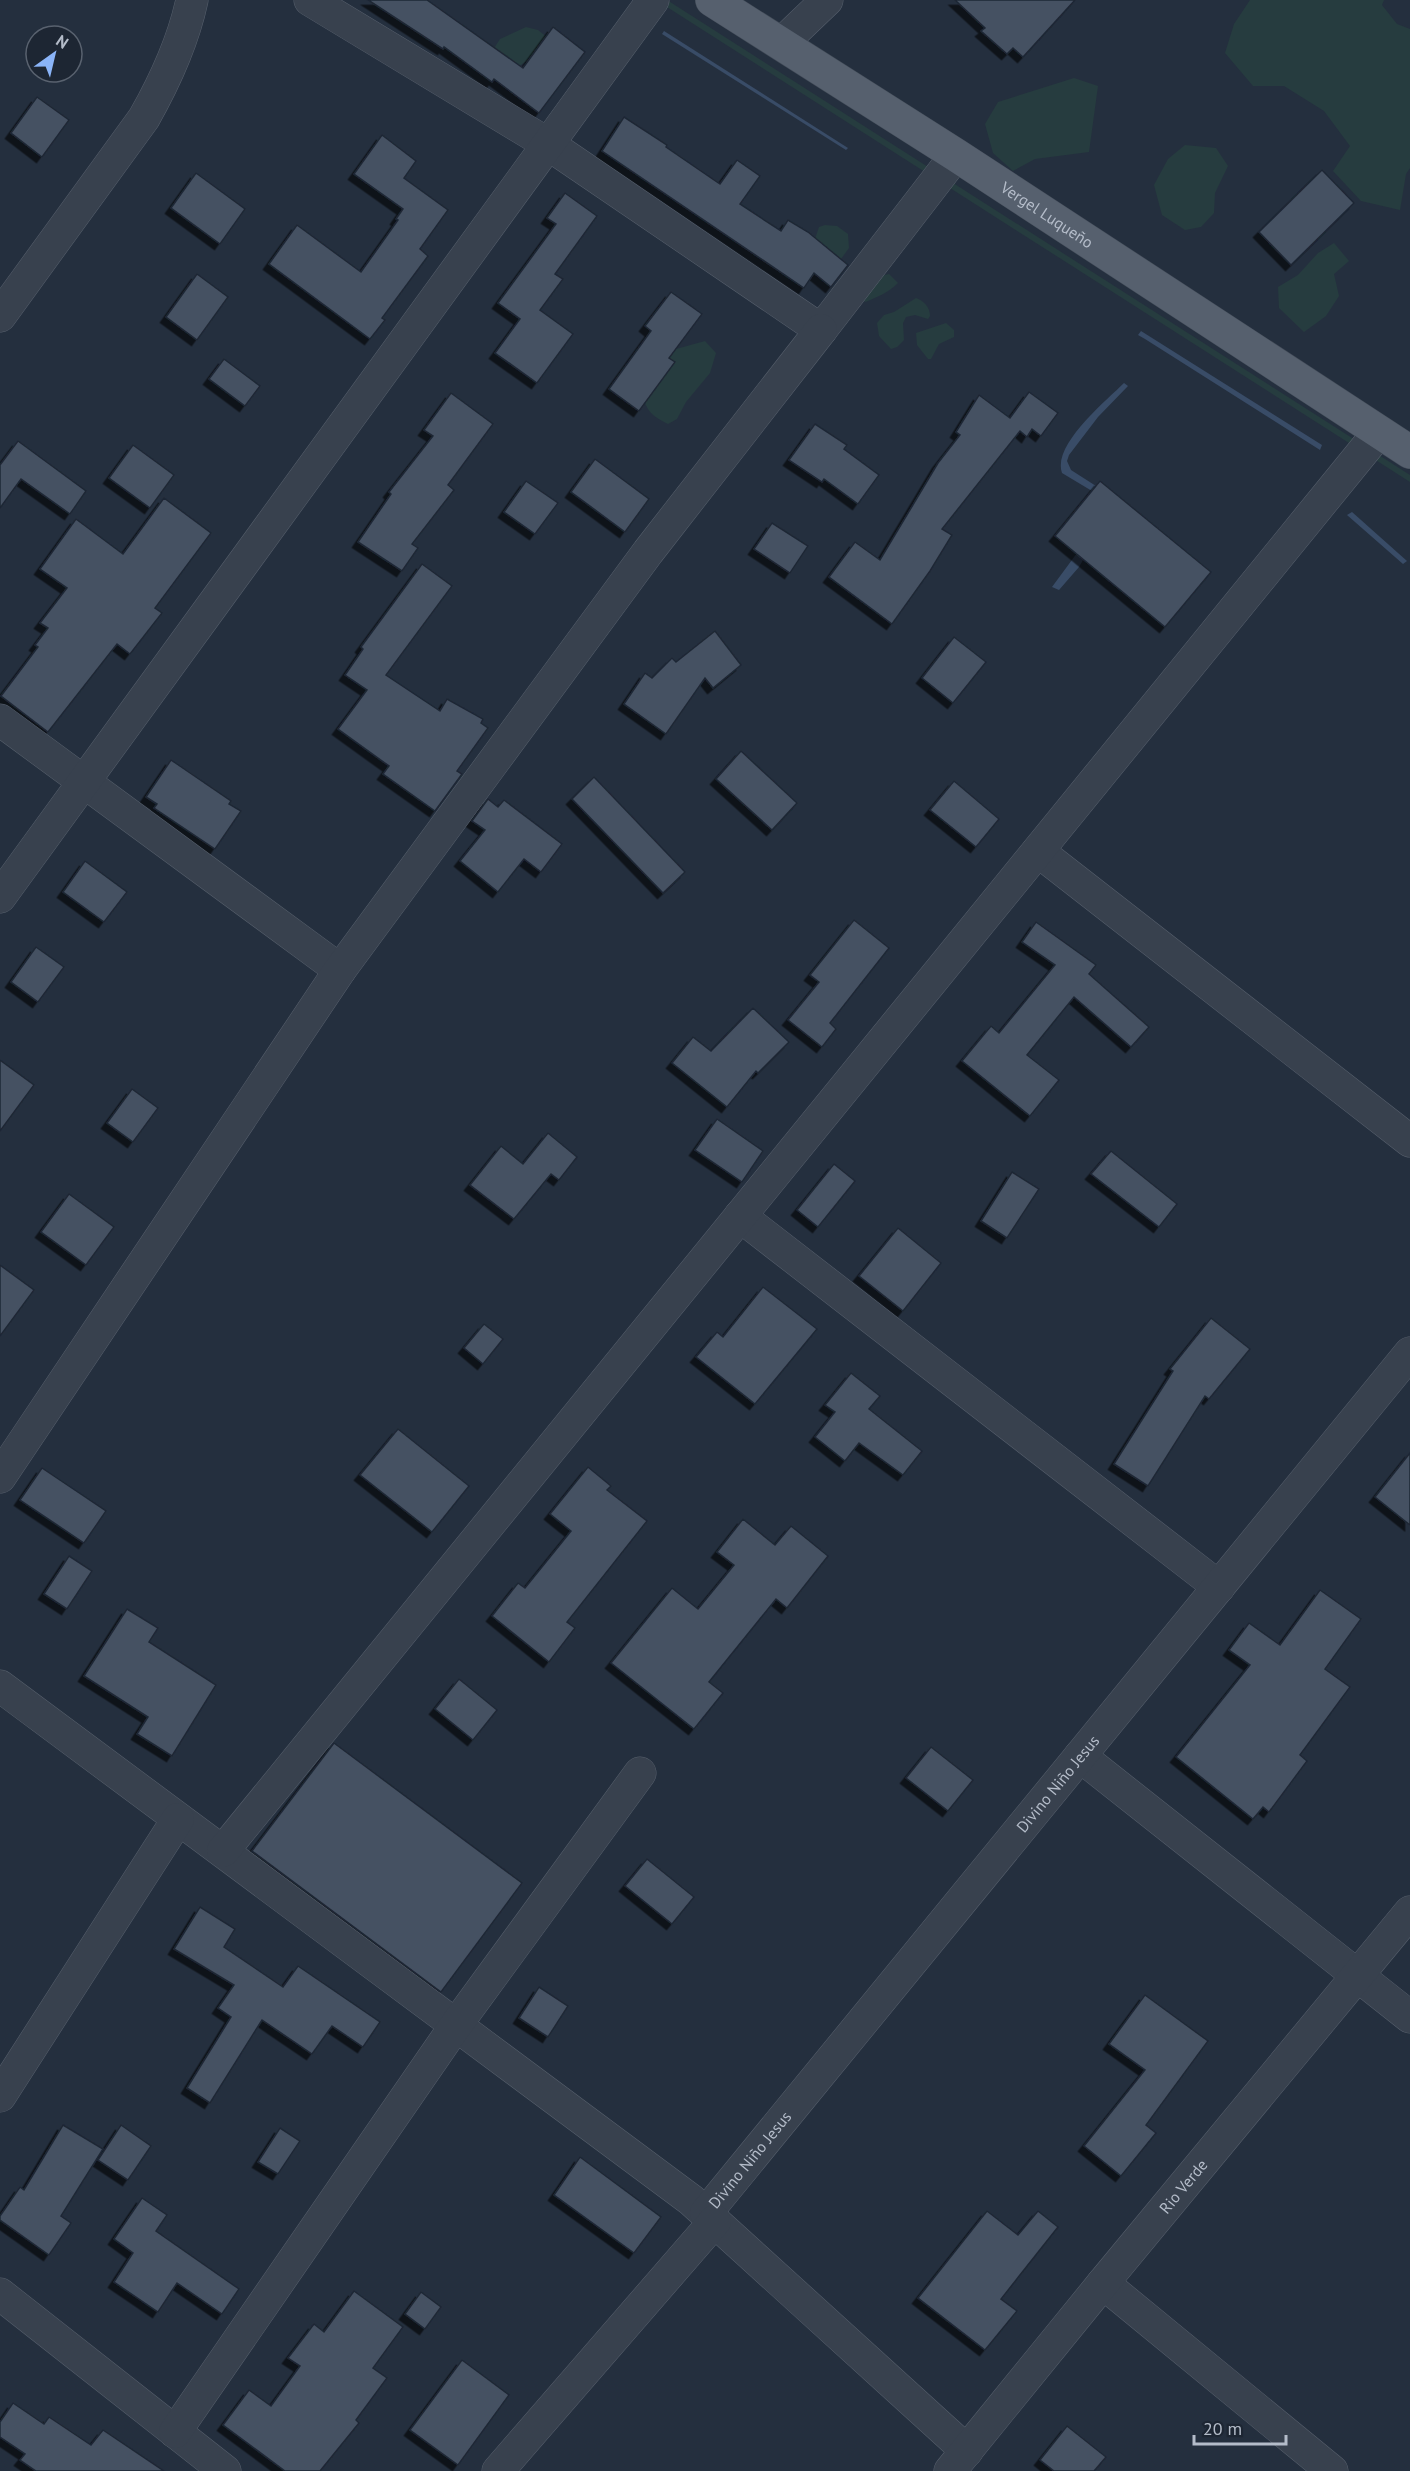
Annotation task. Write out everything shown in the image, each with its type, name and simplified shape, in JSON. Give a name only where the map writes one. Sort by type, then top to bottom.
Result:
[{"type":"main road","name":"Vergel Luqueño","points":[[712,0],[956,155],[1410,452]]},
{"type":"street","points":[[0,316],[144,118],[164,84],[187,22],[192,0]]},
{"type":"street","points":[[310,0],[548,144],[820,330]]},
{"type":"street","points":[[0,897],[652,0]]},
{"type":"street","points":[[783,43],[827,0]]},
{"type":"street","points":[[0,1477],[340,970],[648,552],[956,155]]},
{"type":"street","points":[[222,1851],[1379,432]]},
{"type":"street","points":[[0,720],[340,970]]},
{"type":"street","points":[[1038,851],[1410,1141]]},
{"type":"street","points":[[740,1216],[1219,1587]]},
{"type":"street","name":"Divino Niño Jesus","points":[[498,2471],[711,2217],[1080,1756],[1410,1353]]},
{"type":"street","points":[[0,1686],[711,2217],[960,2464]]},
{"type":"street","points":[[1080,1756],[1410,2017]]},
{"type":"street","points":[[175,2432],[456,2025],[640,1773]]},
{"type":"street","points":[[0,2096],[178,1819]]},
{"type":"street","name":"Rio Verde","points":[[960,2464],[1103,2283],[1410,1912]]},
{"type":"street","points":[[1103,2283],[1332,2471]]},
{"type":"street","points":[[0,2294],[225,2471]]},
{"type":"green space","points":[[656,0],[667,0],[1410,475],[1410,482]]},
{"type":"green space","points":[[1250,0],[1384,0],[1382,5],[1397,24],[1410,29],[1410,168],[1406,174],[1400,210],[1361,201],[1333,171],[1350,146],[1324,111],[1284,86],[1253,86],[1225,53],[1234,24]]},
{"type":"green space","points":[[526,27],[538,30],[548,38],[534,61],[528,60],[512,71],[493,50],[500,39]]},
{"type":"green space","points":[[1074,78],[1098,86],[1089,152],[1035,159],[1013,171],[993,153],[985,124],[998,102]]},
{"type":"green space","points":[[1185,145],[1216,148],[1228,166],[1215,193],[1214,213],[1201,227],[1185,230],[1162,215],[1154,185],[1168,159]]},
{"type":"green space","points":[[837,226],[848,234],[849,248],[841,259],[834,260],[815,239],[819,227]]},
{"type":"green space","points":[[1334,243],[1349,261],[1334,274],[1339,296],[1326,316],[1304,332],[1279,308],[1278,287],[1298,275],[1318,253]]},
{"type":"green space","points":[[889,274],[898,283],[865,302],[860,297],[876,277]]},
{"type":"green space","points":[[916,298],[926,305],[930,316],[928,319],[915,315],[906,317],[903,323],[904,340],[891,349],[879,336],[877,323],[884,315],[894,312]]},
{"type":"green space","points":[[946,323],[954,330],[954,337],[939,344],[931,359],[928,359],[917,345],[916,333]]},
{"type":"green space","points":[[705,341],[716,353],[710,373],[686,402],[677,419],[668,424],[658,419],[646,404],[643,394],[676,349]]},
{"type":"water","points":[[664,31],[848,148],[846,150],[662,34]]},
{"type":"water","points":[[1141,331],[1322,445],[1320,450],[1138,335]]},
{"type":"water","points":[[1124,383],[1128,386],[1098,417],[1069,455],[1067,461],[1071,470],[1096,486],[1092,544],[1079,567],[1059,590],[1052,587],[1080,549],[1092,491],[1062,473],[1061,462],[1072,437],[1082,424]]},
{"type":"water","points":[[1352,512],[1407,561],[1403,564],[1347,515]]},
{"type":"building","points":[[368,0],[427,0],[523,68],[553,27],[585,52],[539,113],[494,79],[492,82],[444,47],[443,49]]},
{"type":"building","points":[[955,0],[1075,0],[1023,57],[1013,48],[1007,54],[981,31],[985,28]]},
{"type":"building","points":[[37,97],[69,120],[42,157],[11,133]]},
{"type":"building","points":[[624,117],[720,184],[737,160],[760,176],[740,204],[781,231],[788,220],[808,232],[848,265],[831,287],[814,273],[804,288],[602,151]]},
{"type":"building","points":[[382,135],[416,161],[404,178],[448,210],[420,249],[428,256],[382,318],[385,320],[370,339],[269,264],[297,225],[361,272],[398,220],[396,219],[403,209],[354,174]]},
{"type":"building","points":[[1322,170],[1354,203],[1291,265],[1259,232]]},
{"type":"building","points":[[196,173],[245,209],[220,244],[171,208]]},
{"type":"building","points":[[565,193],[597,216],[555,274],[563,279],[540,310],[573,334],[537,383],[495,353],[520,319],[498,303],[556,224],[547,218]]},
{"type":"building","points":[[197,274],[228,297],[197,340],[166,317]]},
{"type":"building","points":[[671,292],[702,314],[669,358],[675,362],[639,411],[609,389],[651,331],[645,326]]},
{"type":"building","points":[[224,359],[260,386],[245,406],[209,379]]},
{"type":"building","points":[[1029,392],[1058,413],[1041,436],[1032,429],[1027,437],[1020,431],[942,529],[952,535],[930,571],[892,624],[829,577],[855,542],[880,560],[938,463],[960,435],[956,432],[979,395],[1010,418]]},
{"type":"building","points":[[451,393],[493,424],[448,485],[454,490],[412,544],[418,548],[402,571],[358,542],[391,494],[389,492],[433,436],[424,430]]},
{"type":"building","points":[[815,424],[847,445],[844,449],[879,475],[858,504],[824,479],[822,482],[789,460]]},
{"type":"building","points":[[18,441],[86,491],[70,514],[21,479],[0,508],[0,465]]},
{"type":"building","points":[[133,445],[174,475],[150,508],[109,478]]},
{"type":"building","points":[[595,459],[649,499],[625,532],[571,492]]},
{"type":"building","points":[[526,481],[558,503],[535,534],[504,512]]},
{"type":"building","points":[[1100,481],[1211,572],[1165,627],[1055,536]]},
{"type":"building","points":[[164,498],[211,533],[155,608],[162,613],[130,654],[117,644],[48,732],[1,696],[38,647],[35,645],[48,628],[40,623],[67,588],[40,569],[76,519],[123,554]]},
{"type":"building","points":[[772,523],[808,546],[790,573],[754,549]]},
{"type":"building","points":[[422,564],[452,586],[386,675],[440,711],[447,699],[483,719],[481,723],[488,728],[457,771],[462,774],[435,811],[383,774],[389,766],[338,729],[367,690],[345,675],[363,649],[361,647]]},
{"type":"building","points":[[715,631],[741,665],[713,688],[705,678],[666,734],[624,704],[645,673],[652,678],[672,658],[676,662]]},
{"type":"building","points":[[954,637],[986,662],[953,703],[922,678]]},
{"type":"building","points":[[741,751],[797,803],[772,830],[716,779]]},
{"type":"building","points":[[171,760],[231,801],[229,804],[241,811],[215,849],[154,808],[157,804],[146,797]]},
{"type":"building","points":[[594,777],[685,872],[663,893],[572,799]]},
{"type":"building","points":[[954,781],[999,819],[976,847],[930,810]]},
{"type":"building","points":[[488,799],[498,807],[504,800],[562,844],[541,872],[524,859],[498,892],[460,861],[485,830],[472,821]]},
{"type":"building","points":[[85,861],[127,892],[104,922],[63,892]]},
{"type":"building","points":[[854,920],[889,948],[830,1023],[836,1029],[822,1047],[788,1020],[819,982],[810,975]]},
{"type":"building","points":[[1036,922],[1096,965],[1089,974],[1149,1027],[1131,1047],[1074,997],[1027,1055],[1059,1080],[1030,1116],[962,1061],[991,1026],[999,1033],[1055,965],[1022,942]]},
{"type":"building","points":[[36,947],[64,967],[38,1002],[11,982]]},
{"type":"building","points":[[753,1008],[789,1042],[758,1073],[756,1071],[727,1107],[672,1063],[693,1037],[711,1051]]},
{"type":"building","points":[[0,1060],[34,1085],[0,1131]]},
{"type":"building","points":[[132,1089],[158,1108],[133,1142],[107,1123]]},
{"type":"building","points":[[717,1119],[763,1151],[742,1182],[695,1150]]},
{"type":"building","points":[[548,1133],[577,1157],[559,1180],[551,1174],[514,1219],[470,1185],[501,1146],[523,1164]]},
{"type":"building","points":[[1111,1151],[1177,1204],[1159,1227],[1091,1174]]},
{"type":"building","points":[[834,1164],[855,1181],[818,1227],[797,1210]]},
{"type":"building","points":[[1012,1172],[1039,1189],[1007,1238],[981,1221]]},
{"type":"building","points":[[69,1194],[114,1227],[86,1265],[41,1232]]},
{"type":"building","points":[[898,1228],[941,1263],[903,1311],[859,1276]]},
{"type":"building","points":[[0,1265],[34,1290],[0,1336]]},
{"type":"building","points":[[763,1287],[817,1329],[755,1404],[696,1357],[717,1332],[723,1337]]},
{"type":"building","points":[[1211,1318],[1250,1349],[1209,1399],[1205,1396],[1148,1486],[1114,1464],[1173,1371],[1170,1369]]},
{"type":"building","points":[[484,1324],[503,1339],[483,1364],[464,1348]]},
{"type":"building","points":[[851,1373],[880,1396],[869,1409],[922,1451],[903,1475],[859,1443],[845,1461],[815,1437],[835,1412],[825,1405]]},
{"type":"building","points":[[398,1429],[469,1486],[432,1532],[360,1475]]},
{"type":"building","points":[[1410,1453],[1410,1525],[1375,1497]]},
{"type":"building","points":[[588,1467],[611,1486],[607,1490],[647,1521],[567,1622],[575,1628],[549,1662],[492,1616],[518,1583],[525,1588],[571,1531],[550,1514]]},
{"type":"building","points":[[42,1468],[106,1511],[84,1543],[20,1500]]},
{"type":"building","points":[[743,1519],[775,1545],[791,1526],[828,1556],[787,1608],[776,1599],[709,1682],[723,1693],[694,1729],[611,1663],[672,1588],[698,1609],[734,1565],[717,1552]]},
{"type":"building","points":[[69,1556],[92,1571],[67,1609],[44,1594]]},
{"type":"building","points":[[1320,1590],[1361,1619],[1325,1669],[1350,1687],[1300,1755],[1307,1761],[1269,1812],[1263,1807],[1253,1819],[1176,1757],[1250,1665],[1229,1650],[1249,1623],[1280,1645]]},
{"type":"building","points":[[127,1609],[158,1628],[149,1642],[216,1685],[172,1756],[137,1734],[148,1717],[84,1676]]},
{"type":"building","points":[[459,1679],[497,1710],[473,1740],[435,1709]]},
{"type":"building","points":[[334,1743],[522,1883],[441,1992],[252,1851]]},
{"type":"building","points":[[931,1747],[973,1780],[948,1811],[906,1778]]},
{"type":"building","points":[[647,1859],[694,1897],[672,1924],[625,1886]]},
{"type":"building","points":[[200,1907],[235,1929],[224,1947],[283,1987],[298,1966],[380,2022],[363,2047],[332,2026],[312,2054],[262,2020],[210,2103],[187,2088],[231,2017],[218,2008],[234,1985],[174,1949]]},
{"type":"building","points":[[539,1987],[568,2006],[548,2037],[519,2018]]},
{"type":"building","points":[[1145,1995],[1208,2041],[1146,2125],[1156,2133],[1121,2176],[1084,2146],[1145,2070],[1109,2044]]},
{"type":"building","points":[[63,2125],[103,2149],[61,2216],[71,2223],[49,2255],[0,2220],[0,2216],[20,2187],[24,2190]]},
{"type":"building","points":[[121,2125],[151,2146],[128,2180],[98,2160]]},
{"type":"building","points":[[280,2128],[300,2141],[278,2174],[258,2162]]},
{"type":"building","points":[[580,2157],[661,2217],[634,2253],[554,2195]]},
{"type":"building","points":[[142,2198],[167,2215],[156,2231],[239,2289],[222,2314],[177,2283],[158,2312],[114,2282],[133,2253],[114,2239]]},
{"type":"building","points":[[987,2211],[1018,2235],[1038,2211],[1058,2227],[1001,2299],[1017,2311],[985,2350],[918,2298]]},
{"type":"building","points":[[354,2291],[403,2327],[373,2368],[387,2378],[356,2420],[359,2423],[320,2471],[285,2471],[223,2425],[249,2390],[271,2406],[300,2366],[288,2358],[314,2324],[324,2332]]},
{"type":"building","points":[[421,2292],[441,2307],[425,2329],[405,2314]]},
{"type":"building","points":[[462,2360],[509,2395],[458,2465],[410,2430]]},
{"type":"building","points":[[13,2403],[44,2424],[49,2417],[91,2445],[103,2430],[164,2471],[36,2471],[20,2460],[25,2454],[0,2437],[0,2422]]},
{"type":"building","points":[[1067,2426],[1106,2457],[1094,2471],[1054,2471],[1040,2460]]}]
